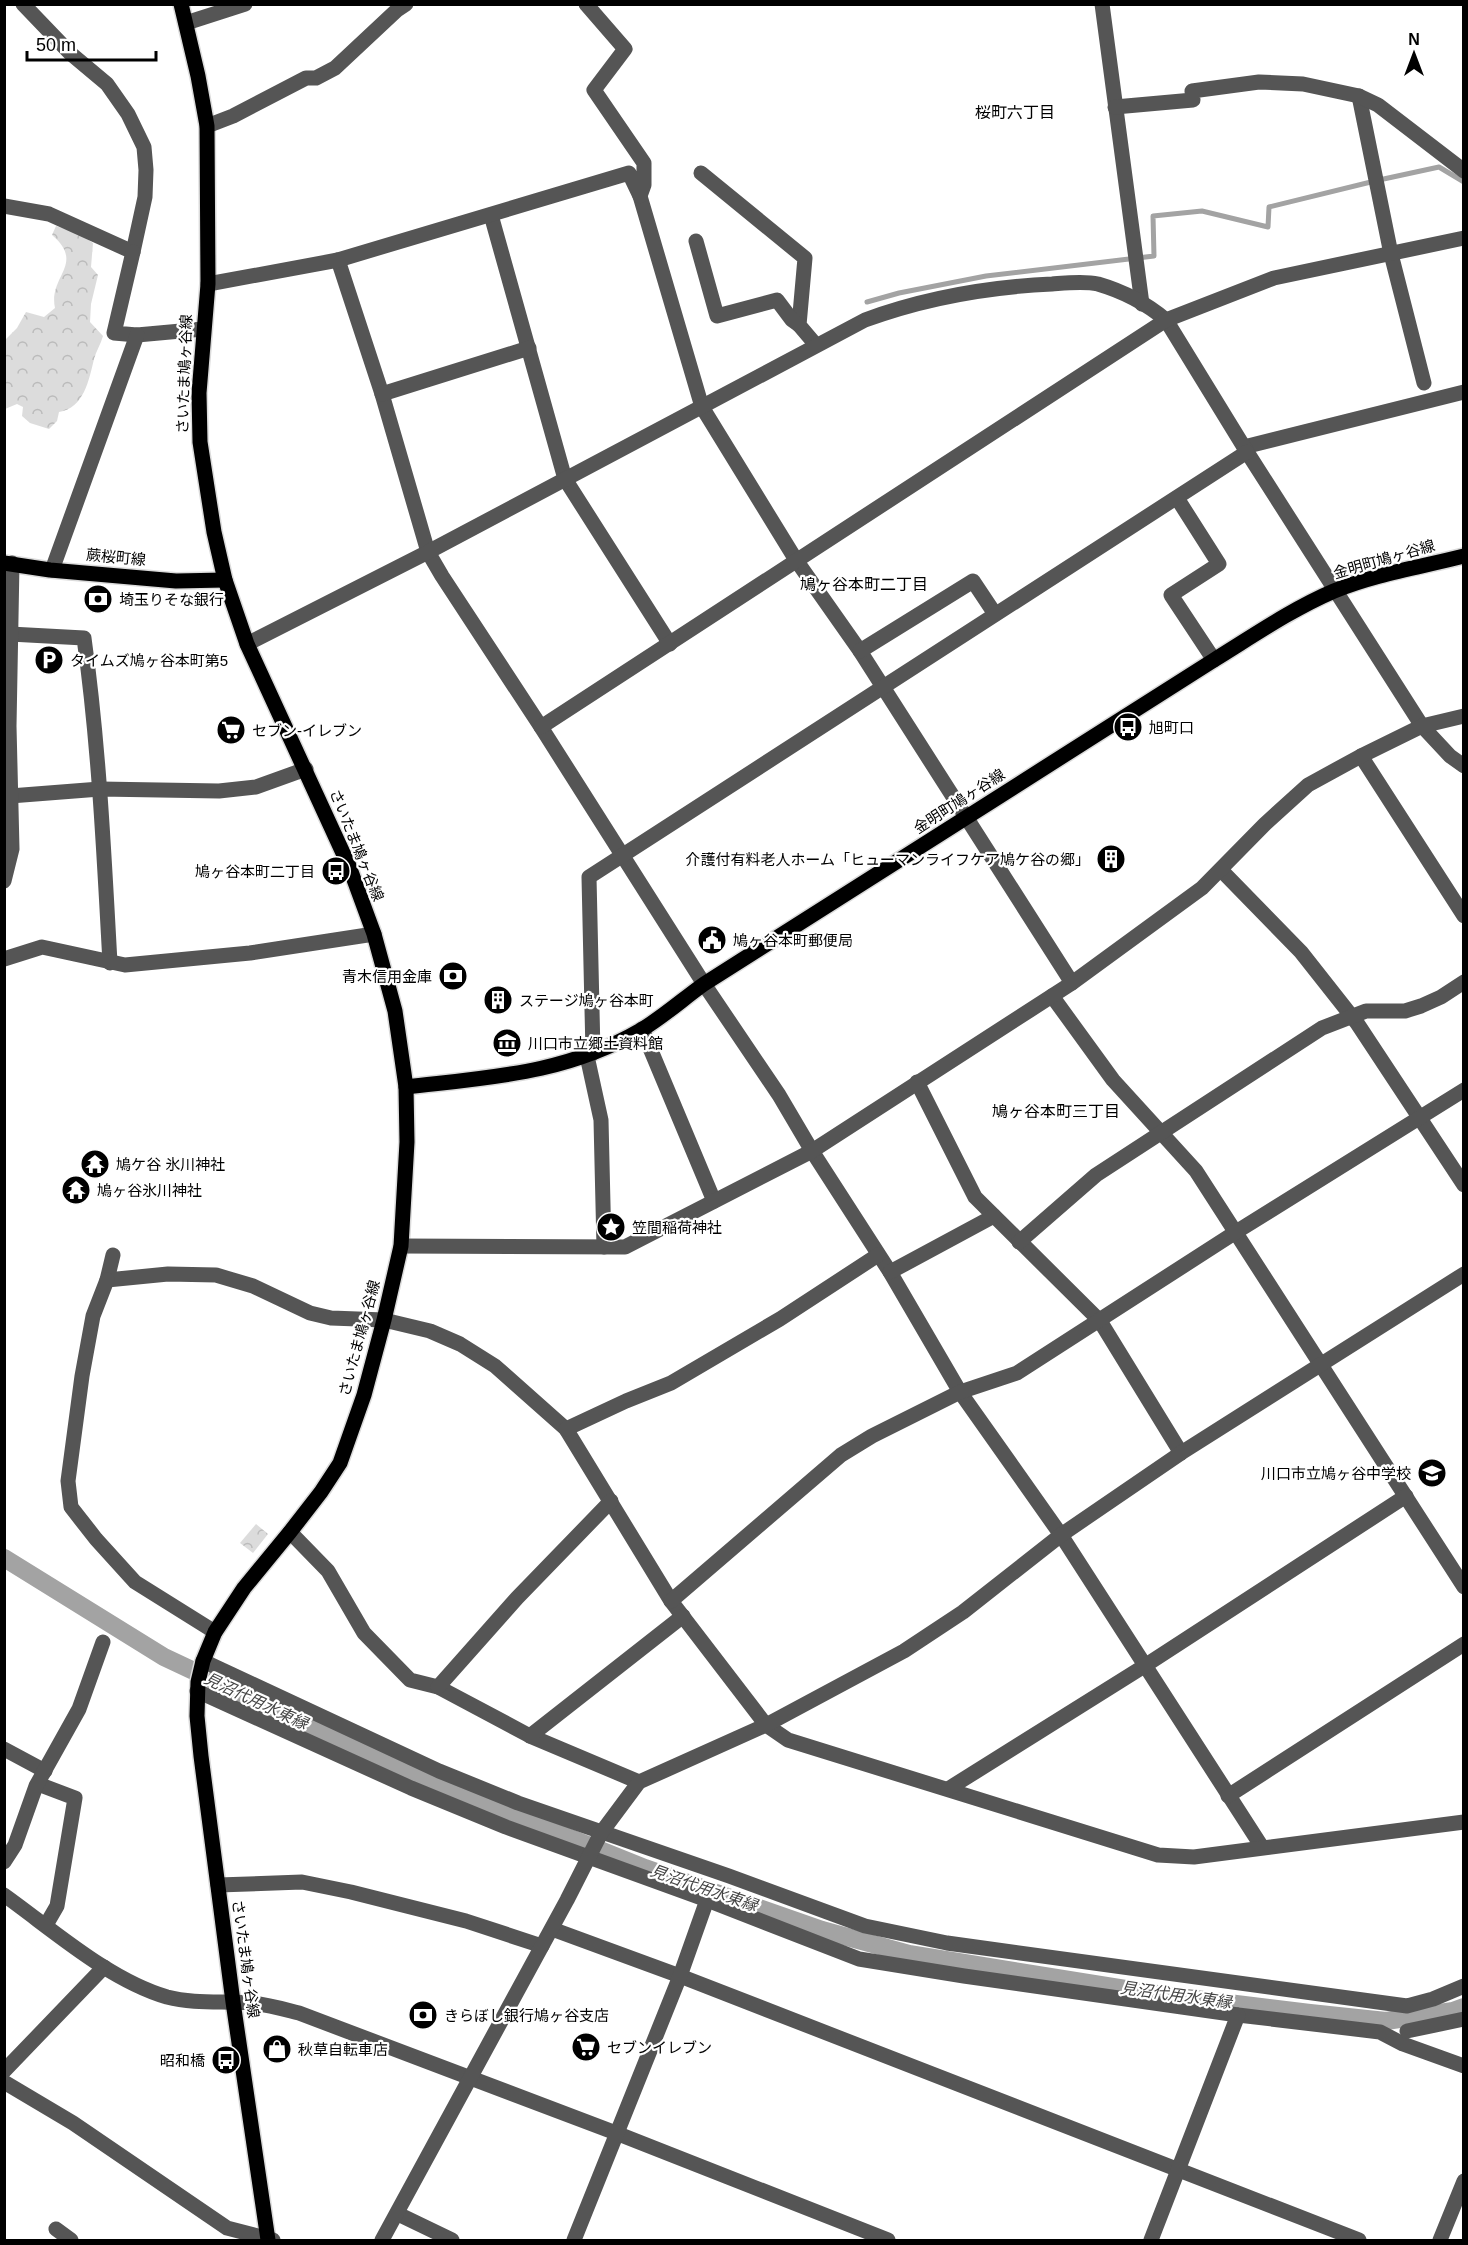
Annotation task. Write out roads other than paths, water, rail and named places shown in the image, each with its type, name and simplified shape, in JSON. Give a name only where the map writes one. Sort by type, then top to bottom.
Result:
[{"type":"main road","name":"さいたま鳩ヶ谷線","points":[[181,4],[207,126],[208,284],[202,329],[199,393],[200,441],[208,499],[225,580],[247,644],[349,866],[374,934],[395,1011],[406,1087],[407,1142],[400,1246],[384,1320],[364,1395],[340,1462],[291,1532],[244,1588],[215,1632],[202,1664],[197,1686],[201,1756],[234,2002],[270,2240]]},
{"type":"main road","name":"金明町鳩ヶ谷線","points":[[406,1087],[549,1068],[590,1055],[642,1029],[704,984],[1288,615],[1336,591],[1363,581],[1464,556]]},
{"type":"main road","name":"蕨桜町線","points":[[8,563],[52,570],[176,581],[225,580]]},
{"type":"street","points":[[23,4],[70,53],[107,84],[128,114],[144,147],[145,197],[114,333],[137,335],[202,329]]},
{"type":"street","points":[[186,23],[245,4]]},
{"type":"street","points":[[586,4],[625,49],[594,90],[644,163],[644,185],[640,196]]},
{"type":"street","points":[[1102,4],[1142,304]]},
{"type":"street","points":[[207,126],[234,116],[306,78],[316,78],[335,68],[399,6]]},
{"type":"street","points":[[1115,107],[1193,100],[1192,91],[1259,82],[1303,84],[1359,96],[1378,105],[1464,171]]},
{"type":"street","points":[[1359,96],[1391,254],[1424,383]]},
{"type":"street","points":[[208,284],[338,260],[629,173],[640,196],[702,407],[796,560],[860,651],[1072,983]]},
{"type":"street","points":[[701,173],[805,258],[799,325]]},
{"type":"street","points":[[4,206],[49,214],[133,252]]},
{"type":"street","points":[[491,215],[565,479],[670,644]]},
{"type":"street","points":[[541,728],[1166,320],[1274,278],[1464,238]]},
{"type":"street","points":[[696,241],[717,316],[777,300],[816,345]]},
{"type":"street","points":[[338,260],[382,394],[428,552],[704,984],[779,1095],[890,1272],[960,1392],[1061,1535],[1262,1847]]},
{"type":"street","points":[[247,644],[428,552],[865,320],[893,310],[953,295],[1032,285],[1096,284],[1122,293],[1166,320],[1245,449],[1422,726],[1450,756],[1464,766]]},
{"type":"street","points":[[52,570],[137,335]]},
{"type":"street","points":[[382,394],[529,348]]},
{"type":"street","points":[[604,1247],[601,1120],[590,1055],[589,877],[881,686],[1177,498],[1245,449],[1464,392]]},
{"type":"street","points":[[1177,498],[1219,564],[1171,595],[1214,660]]},
{"type":"street","points":[[4,881],[12,849],[8,563]]},
{"type":"street","points":[[860,651],[973,581],[995,614]]},
{"type":"street","points":[[10,634],[84,638],[94,710],[110,963]]},
{"type":"street","points":[[400,1246],[625,1247],[812,1151],[1072,983],[1202,888],[1265,824],[1308,785],[1422,726],[1464,716]]},
{"type":"street","points":[[1361,756],[1464,916]]},
{"type":"street","points":[[10,796],[100,789],[219,792],[256,787],[306,769]]},
{"type":"street","points":[[1221,870],[1301,952],[1352,1016],[1464,1185]]},
{"type":"street","points":[[4,959],[42,947],[125,965],[250,953],[374,934]]},
{"type":"street","points":[[1019,1242],[1096,1175],[1322,1028],[1366,1011],[1405,1011],[1421,1006],[1441,997],[1464,982]]},
{"type":"street","points":[[1052,996],[1113,1080],[1196,1171],[1464,1587]]},
{"type":"street","points":[[642,1029],[714,1201]]},
{"type":"street","points":[[917,1082],[975,1197],[1100,1322],[1181,1453]]},
{"type":"street","points":[[671,1600],[841,1455],[872,1436],[960,1392],[1017,1373],[1100,1322],[1236,1232],[1464,1090]]},
{"type":"street","points":[[890,1272],[994,1216]]},
{"type":"street","points":[[113,1255],[107,1280],[93,1316],[82,1376],[68,1481],[71,1507],[135,1582],[215,1632]]},
{"type":"street","points":[[566,1429],[671,1383],[780,1319],[878,1255]]},
{"type":"street","points":[[107,1280],[168,1274],[216,1275],[253,1286],[310,1313],[331,1318],[384,1320],[430,1330],[460,1344],[495,1366],[566,1429],[671,1600],[766,1725],[788,1740],[1158,1855],[1194,1857],[1464,1822]]},
{"type":"street","points":[[382,2241],[552,1929],[601,1833],[639,1782],[766,1725],[904,1651],[963,1612],[1061,1535],[1181,1453],[1464,1274]]},
{"type":"street","points":[[948,1789],[1146,1665],[1406,1496]]},
{"type":"street","points":[[438,1687],[501,1615],[611,1501]]},
{"type":"street","points":[[291,1532],[328,1571],[364,1633],[410,1680],[438,1687],[530,1736],[639,1782]]},
{"type":"street","points":[[530,1736],[683,1616]]},
{"type":"street","points":[[4,1862],[15,1845],[41,1778],[79,1709],[104,1642]]},
{"type":"street","points":[[1228,1796],[1464,1644]]},
{"type":"street","points":[[202,1664],[439,1771],[518,1803],[865,1926],[947,1943],[1407,2006],[1433,1999],[1464,1986]]},
{"type":"street","points":[[197,1686],[411,1788],[506,1827],[707,1900],[859,1959],[1380,2032],[1405,2037],[1464,2066]]},
{"type":"street","points":[[4,1749],[41,1778],[75,1798],[57,1906],[46,1925]]},
{"type":"street","points":[[218,1885],[302,1882],[466,1921],[542,1946]]},
{"type":"street","points":[[4,1895],[104,1966],[134,1983],[167,1996],[198,2002],[234,2002],[272,2006],[299,2013],[616,2133],[888,2241]]},
{"type":"street","points":[[574,2241],[680,1976],[707,1900]]},
{"type":"street","points":[[552,1929],[680,1976],[1359,2241]]},
{"type":"street","points":[[4,2072],[104,1966]]},
{"type":"street","points":[[1405,2037],[1407,2006]]},
{"type":"street","points":[[1151,2241],[1239,2014]]},
{"type":"street","points":[[1405,2037],[1464,2019]]},
{"type":"street","points":[[4,2082],[73,2123],[227,2229],[270,2240]]},
{"type":"street","points":[[1440,2241],[1464,2181]]},
{"type":"street","points":[[398,2214],[452,2241]]},
{"type":"street","points":[[56,2229],[71,2241]]},
{"type":"waterway","points":[[867,302],[899,293],[986,276],[1154,256],[1153,216],[1202,211],[1268,227],[1269,207],[1379,180],[1439,167],[1464,182]]},
{"type":"waterway","name":"見沼代用水東縁","points":[[4,1558],[164,1657],[419,1777],[645,1868],[822,1930],[909,1954],[1163,1995],[1310,2013],[1386,2021],[1453,2011],[1464,2007]]},
{"type":"place","name":"埼玉りそな銀行","points":[[98,599]]},
{"type":"place","name":"タイムズ鳩ヶ谷本町第5","points":[[49,660]]},
{"type":"place","name":"旭町口","points":[[1128,727]]},
{"type":"place","name":"セブン-イレブン","points":[[231,730]]},
{"type":"place","name":"介護付有料老人ホーム「ヒューマンライフケア鳩ケ谷の郷」","points":[[1111,859]]},
{"type":"place","name":"鳩ヶ谷本町二丁目","points":[[336,871]]},
{"type":"place","name":"鳩ヶ谷本町郵便局","points":[[712,940]]},
{"type":"place","name":"青木信用金庫","points":[[453,976]]},
{"type":"place","name":"ステージ鳩ヶ谷本町","points":[[498,1000]]},
{"type":"place","name":"川口市立郷土資料館","points":[[507,1043]]},
{"type":"place","name":"鳩ケ谷 氷川神社","points":[[95,1164]]},
{"type":"place","name":"鳩ヶ谷氷川神社","points":[[76,1190]]},
{"type":"place","name":"笠間稲荷神社","points":[[611,1227]]},
{"type":"place","name":"川口市立鳩ヶ谷中学校","points":[[1432,1473]]},
{"type":"place","name":"きらぼし銀行鳩ヶ谷支店","points":[[423,2015]]},
{"type":"place","name":"セブンイレブン","points":[[586,2047]]},
{"type":"place","name":"秋草自転車店","points":[[277,2049]]},
{"type":"place","name":"昭和橋","points":[[226,2060]]},
{"type":"district","name":"桜町六丁目","points":[[1015,112]]},
{"type":"district","name":"鳩ヶ谷本町二丁目","points":[[864,584]]},
{"type":"district","name":"鳩ヶ谷本町三丁目","points":[[1056,1111]]}]
